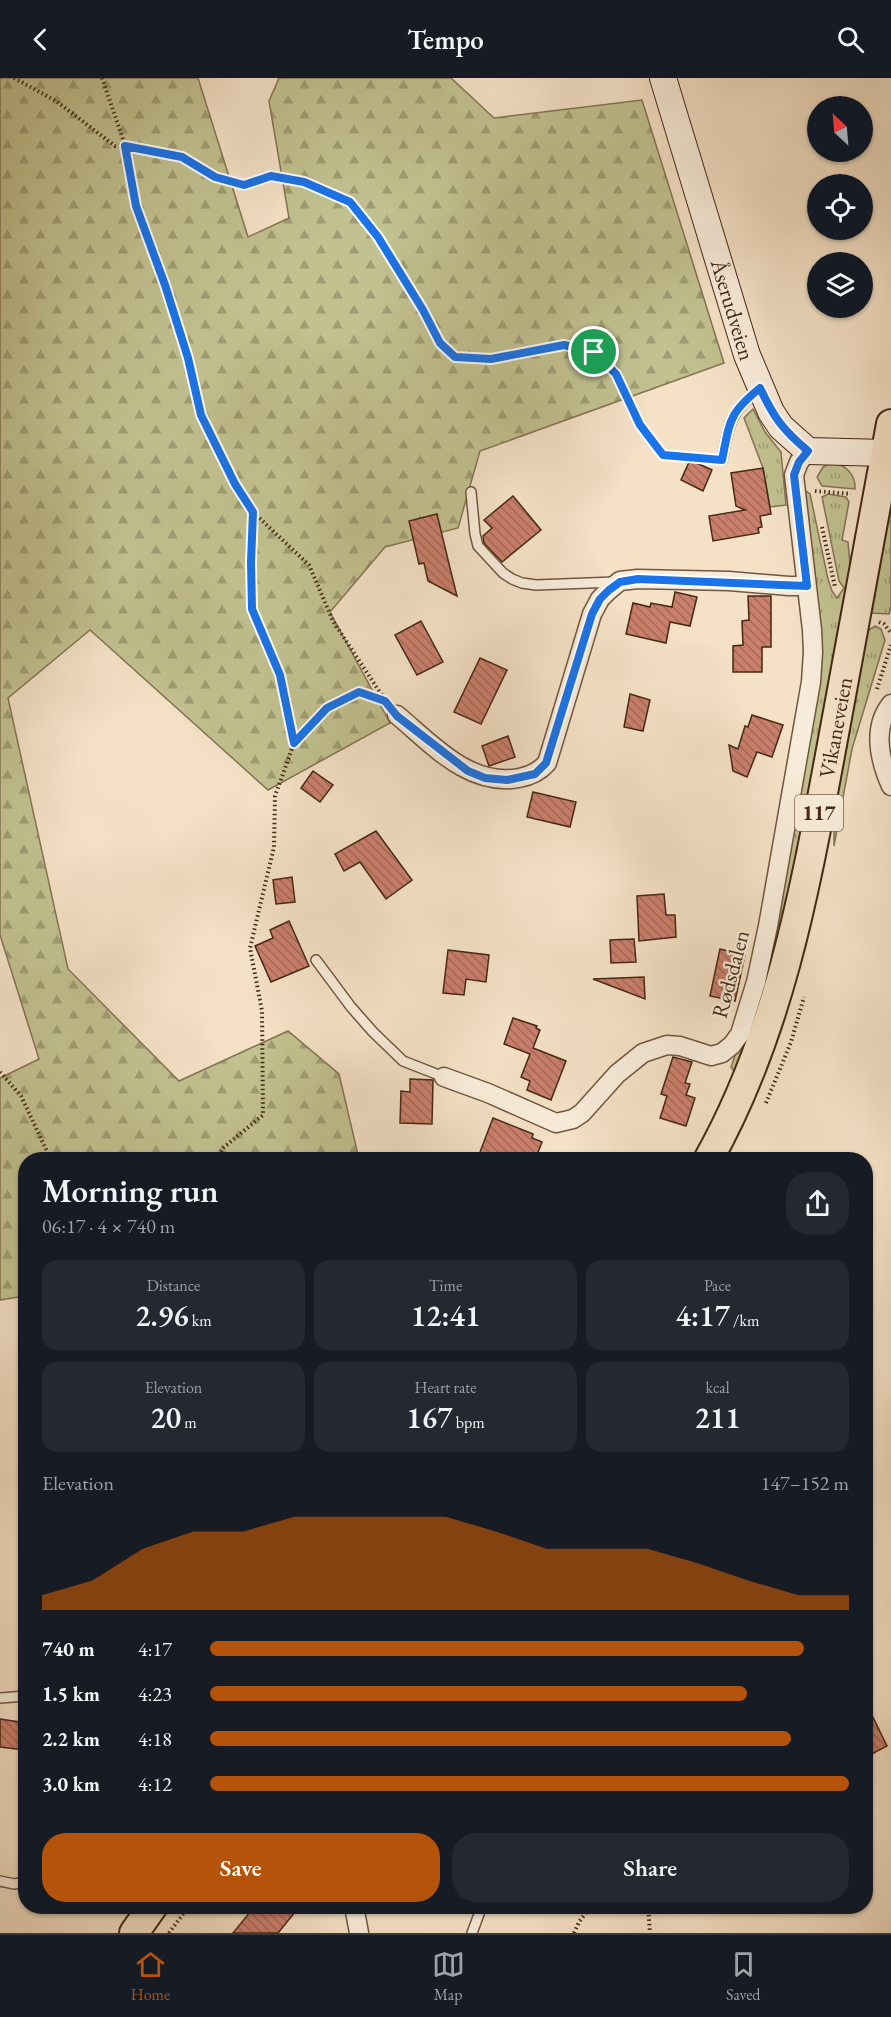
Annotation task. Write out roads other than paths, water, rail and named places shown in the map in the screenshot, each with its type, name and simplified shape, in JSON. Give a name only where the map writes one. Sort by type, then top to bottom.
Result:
[{"type":"main road","name":"Vikaneveien","points":[[712,1152],[758,1053],[790,947],[819,814],[891,424]]},
{"type":"main road","points":[[134,1933],[147,1914]]},
{"type":"street","name":"Åserudveien","points":[[663,78],[747,355],[771,412],[781,427],[808,451]]},
{"type":"street","points":[[808,451],[886,453]]},
{"type":"street","name":"Rødsdalen","points":[[444,1077],[488,1093],[556,1123],[564,1122],[582,1113],[617,1074],[643,1053],[667,1045],[680,1046],[711,1056],[722,1053],[740,1034],[756,982],[768,926],[811,682],[813,652],[794,475],[799,462],[808,451]]},
{"type":"street","points":[[397,716],[468,771],[485,778],[507,780],[535,774],[546,763],[592,614],[600,599],[620,582],[638,579],[672,579],[807,586]]},
{"type":"street","points":[[891,704],[882,723],[879,737],[884,769],[891,786]]},
{"type":"street","points":[[355,1914],[359,1933]]},
{"type":"lane","points":[[722,460],[730,421],[735,411],[760,388]]},
{"type":"lane","points":[[471,492],[478,546],[497,568],[512,579],[536,585],[620,582]]},
{"type":"lane","points":[[316,960],[351,1007],[403,1061],[444,1077]]},
{"type":"lane","points":[[0,1698],[18,1697]]},
{"type":"lane","points":[[0,1881],[18,1883]]},
{"type":"lane","points":[[472,1933],[479,1914]]}]
